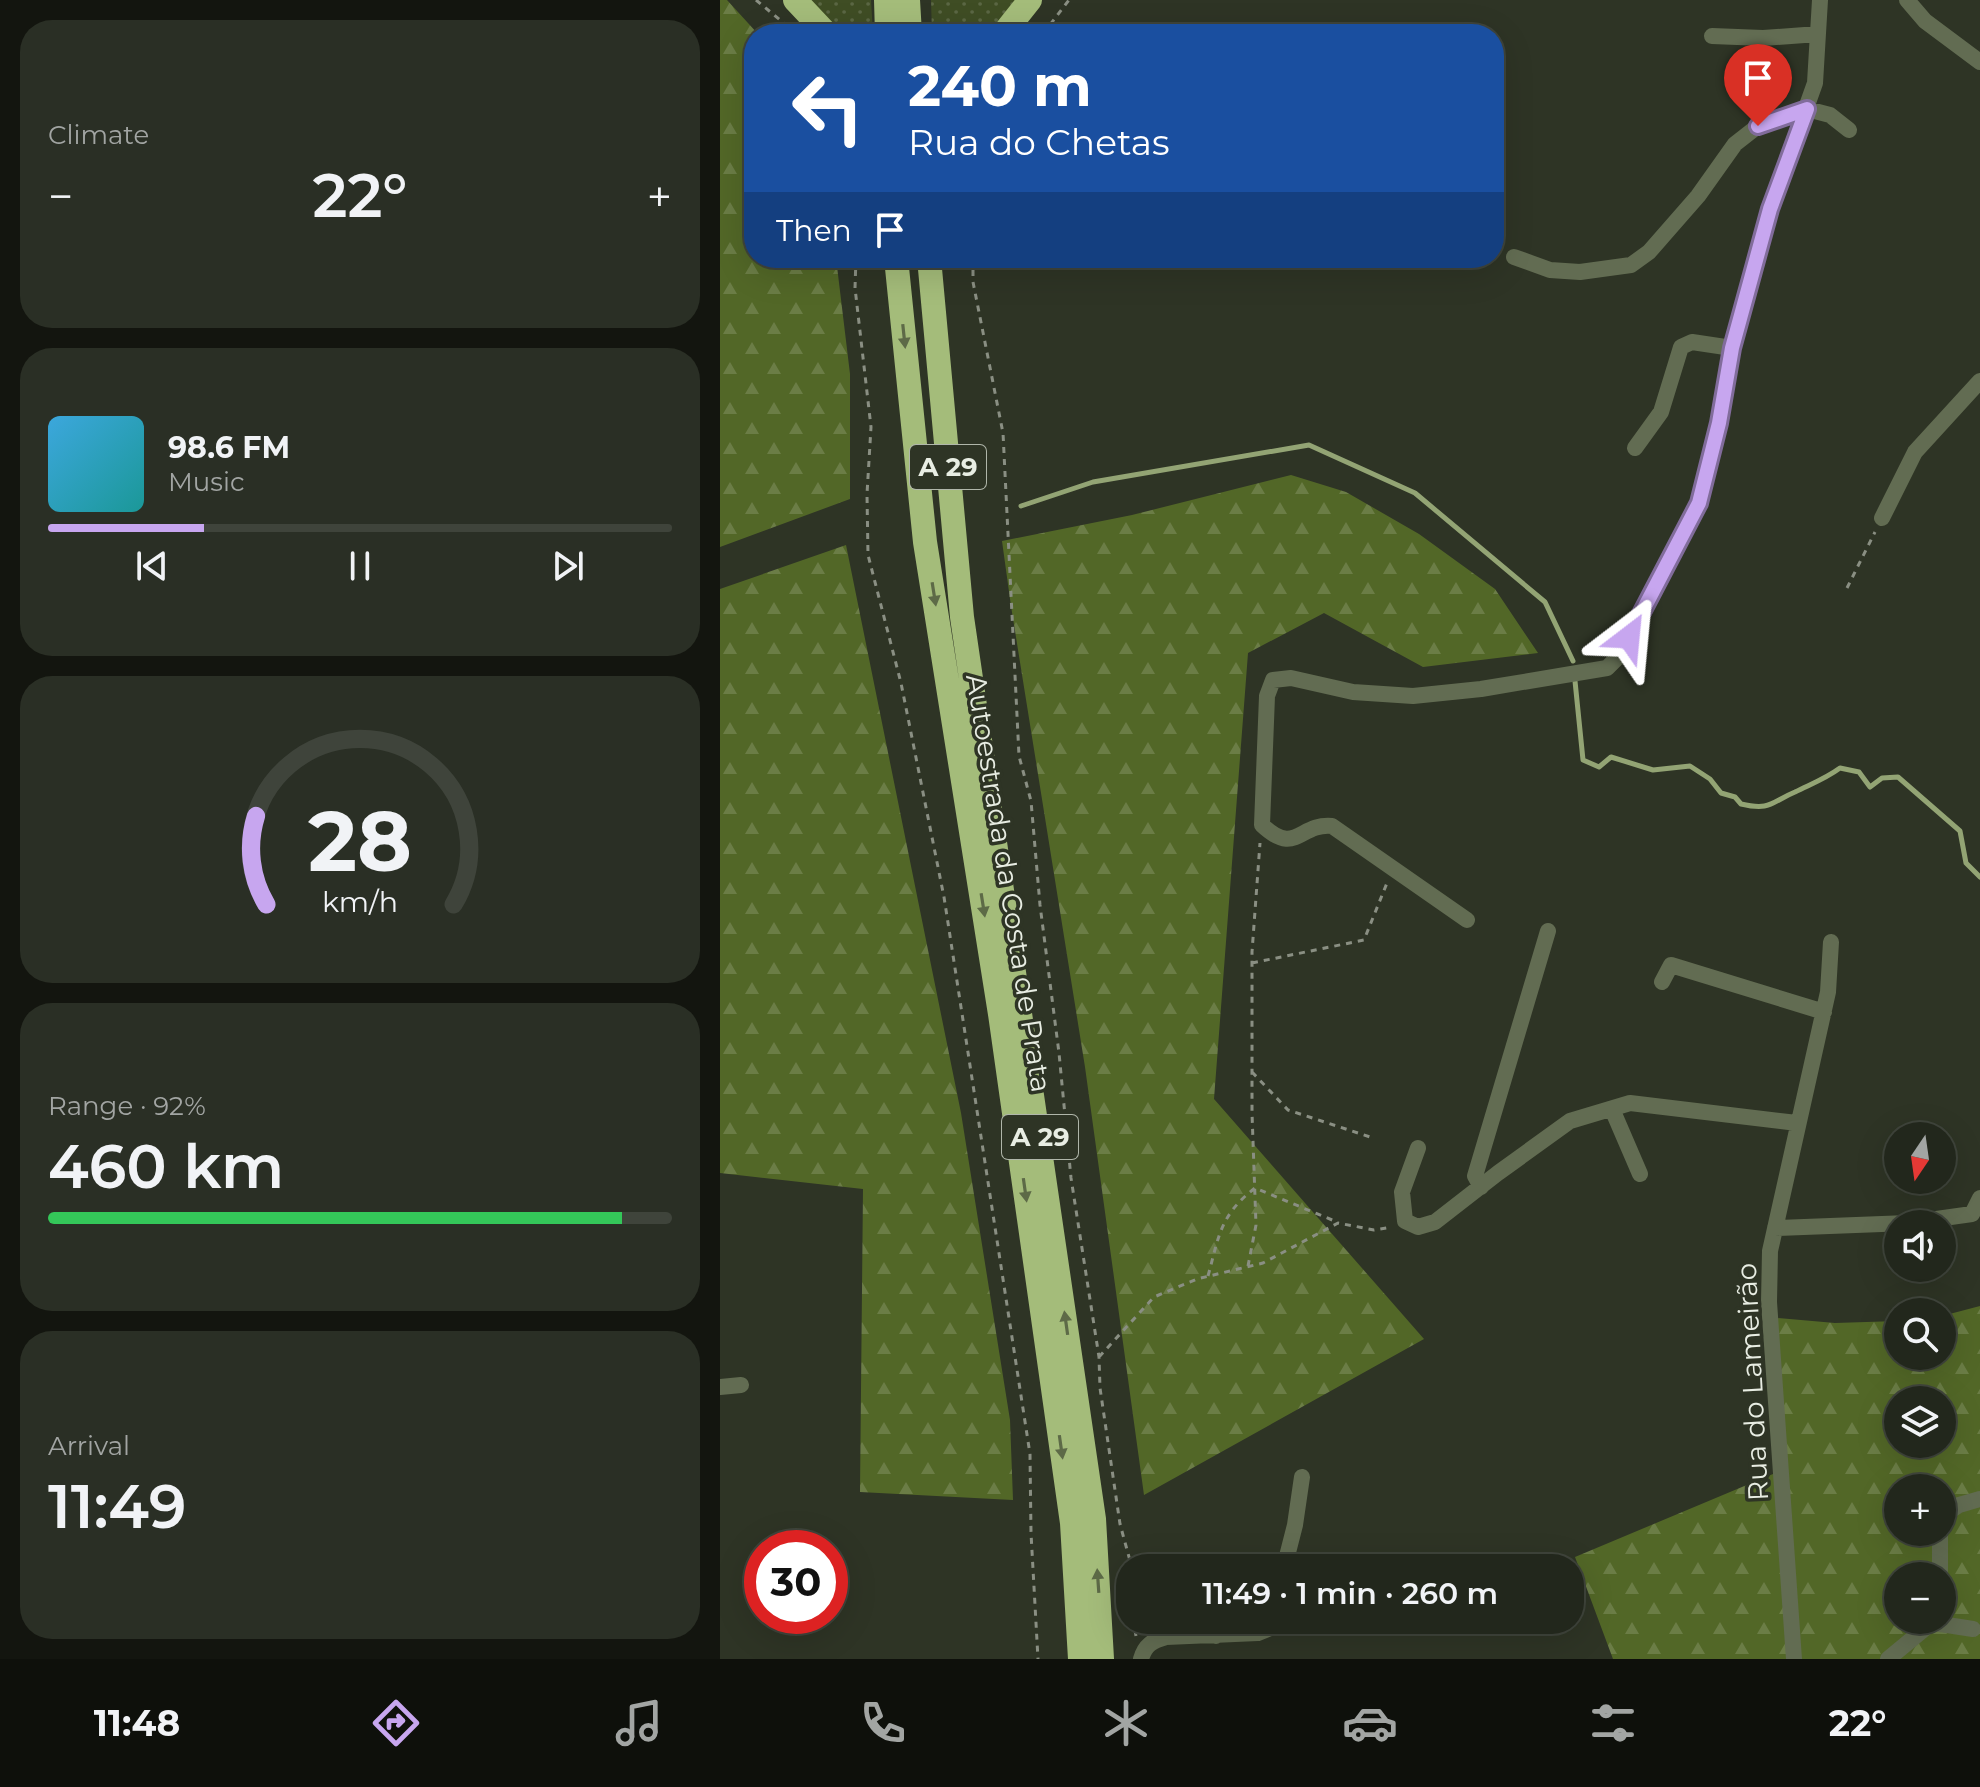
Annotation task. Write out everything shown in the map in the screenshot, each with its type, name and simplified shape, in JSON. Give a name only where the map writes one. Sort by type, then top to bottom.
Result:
[{"type":"highway","points":[[795,0],[818,24]]},
{"type":"highway","points":[[886,0],[887,24]]},
{"type":"highway","points":[[908,0],[909,24]]},
{"type":"highway","points":[[1011,24],[1030,0]]},
{"type":"highway","name":"Autoestrada da Costa de Prata","points":[[897,268],[925,542],[1000,1014],[1072,1523],[1080,1659]]},
{"type":"highway","name":"Autoestrada da Costa de Prata","points":[[930,268],[962,617],[1094,1519],[1102,1659]]},
{"type":"street","points":[[1467,920],[1332,826],[1322,825],[1289,840],[1275,837],[1262,825],[1267,696],[1273,680],[1291,678],[1353,692],[1413,696],[1575,674],[1607,668],[1616,659],[1699,503],[1719,423],[1732,348],[1770,209],[1815,83],[1820,0]]},
{"type":"street","points":[[1907,0],[1925,21],[1980,62]]},
{"type":"street","points":[[1712,36],[1763,38],[1818,34]]},
{"type":"street","points":[[1514,257],[1550,270],[1580,272],[1631,265],[1649,252],[1698,196],[1735,144],[1758,126],[1807,109],[1830,115],[1849,130]]},
{"type":"street","points":[[1635,448],[1661,412],[1681,347],[1692,342],[1732,348]]},
{"type":"street","points":[[1882,518],[1915,452],[1980,381]]},
{"type":"street","points":[[1481,1187],[1475,1176],[1548,931]]},
{"type":"street","name":"Rua do Lameirão","points":[[1794,1659],[1769,1302],[1770,1251],[1828,992],[1831,942]]},
{"type":"street","points":[[1662,982],[1671,965],[1824,1012]]},
{"type":"street","points":[[1418,1148],[1402,1192],[1405,1221],[1418,1227],[1435,1222],[1570,1121],[1630,1103],[1797,1123]]},
{"type":"street","points":[[1612,1109],[1640,1174]]},
{"type":"street","points":[[1775,1228],[1908,1223],[1972,1214],[1980,1198]]},
{"type":"street","points":[[720,1387],[741,1385]]},
{"type":"street","points":[[1288,1554],[1302,1477]]},
{"type":"street","points":[[1956,1507],[1980,1499]]},
{"type":"street","points":[[1956,1625],[1973,1629]]},
{"type":"street","points":[[1141,1659],[1152,1642],[1183,1634]]},
{"type":"street","points":[[1888,1659],[1919,1634]]},
{"type":"path","points":[[756,0],[785,24]]},
{"type":"path","points":[[1051,24],[1069,0]]},
{"type":"path","points":[[856,268],[855,288],[871,427],[867,494],[868,555],[901,683],[944,897],[1030,1454],[1038,1659]]},
{"type":"path","points":[[973,268],[973,282],[1003,433],[1019,756],[1031,801],[1071,1178],[1099,1357],[1100,1388],[1118,1509],[1129,1554]]},
{"type":"path","points":[[1847,588],[1882,518]]},
{"type":"path","points":[[1248,1266],[1256,1225],[1252,963],[1262,825]]},
{"type":"path","points":[[1252,963],[1364,940],[1383,890],[1396,870]]},
{"type":"path","points":[[1252,1072],[1288,1110],[1373,1138]]},
{"type":"path","points":[[1208,1276],[1220,1232],[1235,1204],[1255,1188]]},
{"type":"path","points":[[1255,1188],[1338,1223],[1374,1230],[1405,1221]]},
{"type":"path","points":[[1099,1357],[1154,1297],[1208,1276],[1263,1263],[1338,1223]]},
{"type":"green space","points":[[720,0],[727,0],[749,24],[744,24],[744,268],[837,268],[850,374],[850,499],[720,547]]},
{"type":"green space","points":[[808,0],[871,0],[872,24],[829,24]]},
{"type":"green space","points":[[931,0],[1019,0],[1001,24],[932,24]]},
{"type":"green space","points":[[1291,475],[1346,492],[1419,534],[1495,589],[1538,653],[1423,667],[1324,613],[1248,653],[1214,1099],[1424,1339],[1144,1495],[1085,1067],[1002,541],[1132,515]]},
{"type":"green space","points":[[846,545],[961,1113],[1010,1420],[1013,1500],[860,1492],[863,1189],[720,1173],[720,589]]},
{"type":"green space","points":[[1980,1306],[1980,1659],[1613,1659],[1584,1581],[1582,1554],[1773,1474],[1777,1318],[1835,1323],[1884,1321],[1884,1370],[1956,1370],[1956,1312]]},
{"type":"waterway","points":[[1021,506],[1093,482],[1309,445],[1415,493],[1545,602],[1573,661]]},
{"type":"waterway","points":[[1575,681],[1583,760],[1599,767],[1611,757],[1653,770],[1690,766],[1710,779],[1721,793],[1735,797],[1741,804],[1759,806],[1775,802],[1840,768],[1859,772],[1870,787],[1882,778],[1898,777],[1960,831],[1966,863],[1980,877]]},
{"type":"route","points":[[1629,637],[1699,503],[1719,423],[1732,348],[1770,209],[1807,109],[1758,126]]}]
